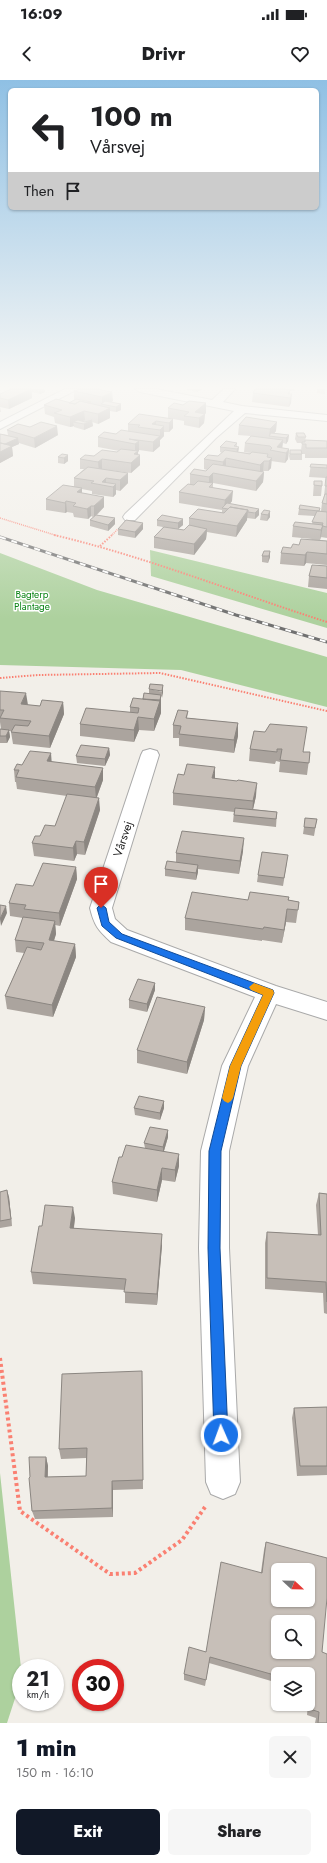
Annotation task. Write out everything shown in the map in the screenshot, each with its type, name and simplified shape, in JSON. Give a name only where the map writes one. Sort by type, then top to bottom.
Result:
[{"type":"street","points":[[130,518],[182,466]]},
{"type":"street","name":"Vårsvej","points":[[150,755],[101,908],[105,923],[119,936],[269,993],[327,1011]]},
{"type":"street","points":[[223,1482],[214,1248],[215,1151],[235,1066],[269,993]]},
{"type":"path","points":[[0,518],[47,534],[100,546],[198,578],[251,598],[327,622]]},
{"type":"path","points":[[100,546],[130,518]]},
{"type":"path","points":[[0,678],[38,675],[160,673],[327,712]]},
{"type":"path","points":[[0,1358],[20,1512],[110,1574],[135,1573],[182,1540],[223,1482]]},
{"type":"green space","points":[[150,550],[327,593],[327,628],[151,576]]},
{"type":"green space","name":"Bagterp Plantage","points":[[0,553],[97,590],[327,657],[327,707],[181,670],[0,665]]},
{"type":"green space","points":[[0,1473],[20,1659],[12,1659],[12,1708],[7,1723],[0,1723]]},
{"type":"building","points":[[211,466],[224,466],[264,472],[256,481],[213,473],[209,477],[190,474],[194,469],[206,471]]},
{"type":"building","points":[[310,466],[327,466],[327,468],[310,467]]},
{"type":"building","points":[[88,467],[128,473],[120,480],[106,478],[102,482],[116,484],[113,487],[91,483],[94,481],[74,478]]},
{"type":"building","points":[[326,477],[327,486],[325,486]]},
{"type":"building","points":[[198,481],[213,483],[209,487],[233,491],[225,500],[179,492],[188,484],[194,485]]},
{"type":"building","points":[[314,481],[322,481],[322,486],[314,485]]},
{"type":"building","points":[[63,485],[82,488],[77,492],[104,497],[94,506],[87,509],[73,506],[76,503],[66,501],[65,503],[46,499]]},
{"type":"building","points":[[325,494],[327,494],[327,504],[322,503]]},
{"type":"building","points":[[227,503],[259,509],[255,513],[248,512],[248,510],[230,507],[228,509],[222,508]]},
{"type":"building","points":[[300,505],[320,508],[319,511],[299,509]]},
{"type":"building","points":[[230,507],[248,510],[237,526],[189,518],[198,509],[224,513]]},
{"type":"building","points":[[264,510],[270,511],[268,515],[261,514]]},
{"type":"building","points":[[317,511],[327,512],[327,527],[322,526],[323,523],[312,522]]},
{"type":"building","points":[[96,515],[115,518],[108,525],[90,520]]},
{"type":"building","points":[[162,515],[183,519],[178,523],[157,520]]},
{"type":"building","points":[[126,520],[143,523],[135,532],[118,529]]},
{"type":"building","points":[[295,522],[323,525],[321,530],[293,526]]},
{"type":"building","points":[[189,525],[207,529],[194,544],[154,537],[164,527],[184,530]]},
{"type":"building","points":[[301,539],[327,541],[327,554],[307,552],[305,555],[281,553],[283,547],[291,548],[293,544],[299,545]]},
{"type":"building","points":[[264,551],[270,551],[269,556],[262,556]]},
{"type":"building","points":[[312,565],[327,566],[327,578],[309,576]]},
{"type":"building","points":[[150,684],[163,685],[162,691],[149,689]]},
{"type":"building","points":[[0,691],[26,693],[21,704],[40,706],[42,700],[63,702],[49,736],[11,732],[15,725],[28,726],[31,721],[0,718],[4,710],[0,710]]},
{"type":"building","points":[[144,693],[161,695],[160,700],[143,699]]},
{"type":"building","points":[[133,698],[160,701],[154,719],[138,717],[134,730],[80,724],[86,708],[138,713],[139,708],[130,707]]},
{"type":"building","points":[[178,710],[188,711],[186,718],[238,723],[234,740],[179,734],[181,726],[173,725]]},
{"type":"building","points":[[270,724],[307,727],[303,752],[310,752],[309,763],[280,760],[282,749],[277,749],[277,752],[250,749],[254,731],[265,732]]},
{"type":"building","points":[[0,729],[9,730],[6,736],[0,736]]},
{"type":"building","points":[[81,745],[109,748],[105,759],[76,756]]},
{"type":"building","points":[[30,751],[51,753],[47,761],[103,768],[95,787],[16,777],[19,770],[14,770],[17,764],[22,765]]},
{"type":"building","points":[[187,764],[215,767],[212,778],[257,783],[253,801],[173,793],[178,774],[184,775]]},
{"type":"building","points":[[67,794],[99,798],[84,842],[76,841],[73,848],[32,843],[35,836],[40,836],[45,825],[55,826]]},
{"type":"building","points":[[235,808],[277,812],[276,819],[234,815]]},
{"type":"building","points":[[305,818],[317,819],[315,828],[304,827]]},
{"type":"building","points":[[182,831],[244,838],[240,861],[176,853]]},
{"type":"building","points":[[262,852],[288,855],[284,878],[258,875]]},
{"type":"building","points":[[167,861],[198,865],[196,873],[165,869]]},
{"type":"building","points":[[43,863],[76,867],[59,913],[24,909],[26,905],[9,903],[16,884],[33,886]]},
{"type":"building","points":[[192,892],[248,900],[250,892],[289,897],[288,900],[299,902],[298,910],[287,909],[284,930],[264,927],[263,929],[185,918]]},
{"type":"building","points":[[0,905],[6,906],[0,919]]},
{"type":"building","points":[[23,917],[55,921],[49,940],[75,944],[52,1005],[5,996],[27,947],[41,950],[44,943],[15,940]]},
{"type":"building","points":[[138,979],[155,983],[147,1004],[129,1000]]},
{"type":"building","points":[[157,997],[205,1007],[187,1062],[137,1050]]},
{"type":"building","points":[[139,1096],[164,1101],[160,1113],[134,1108]]},
{"type":"building","points":[[150,1127],[168,1130],[163,1147],[144,1143]]},
{"type":"building","points":[[126,1145],[179,1154],[175,1170],[162,1168],[157,1190],[112,1182],[119,1157],[122,1157]]},
{"type":"building","points":[[7,1190],[11,1219],[0,1221],[0,1192]]},
{"type":"building","points":[[319,1193],[327,1194],[327,1302],[326,1282],[267,1278],[267,1232],[321,1235]]},
{"type":"building","points":[[45,1205],[73,1207],[70,1228],[162,1234],[157,1294],[124,1292],[126,1279],[31,1272],[39,1226],[42,1226]]},
{"type":"building","points":[[142,1371],[143,1480],[112,1481],[112,1508],[32,1511],[29,1457],[46,1457],[45,1477],[86,1476],[87,1448],[59,1449],[62,1374]]},
{"type":"building","points":[[327,1407],[327,1466],[300,1466],[294,1408]]},
{"type":"building","points":[[266,1542],[327,1558],[327,1598],[322,1652],[327,1654],[327,1723],[318,1723],[319,1712],[315,1711],[315,1667],[271,1667],[271,1674],[210,1657],[206,1680],[184,1674],[189,1647],[206,1652],[221,1562],[262,1573]]},
{"type":"railway","points":[[0,537],[236,615],[327,642]]},
{"type":"slow traffic","points":[[228,1098],[235,1066],[269,993],[254,987]]},
{"type":"route","points":[[101,908],[105,923],[119,936],[269,993],[235,1066],[215,1151],[214,1248],[221,1435]]}]
